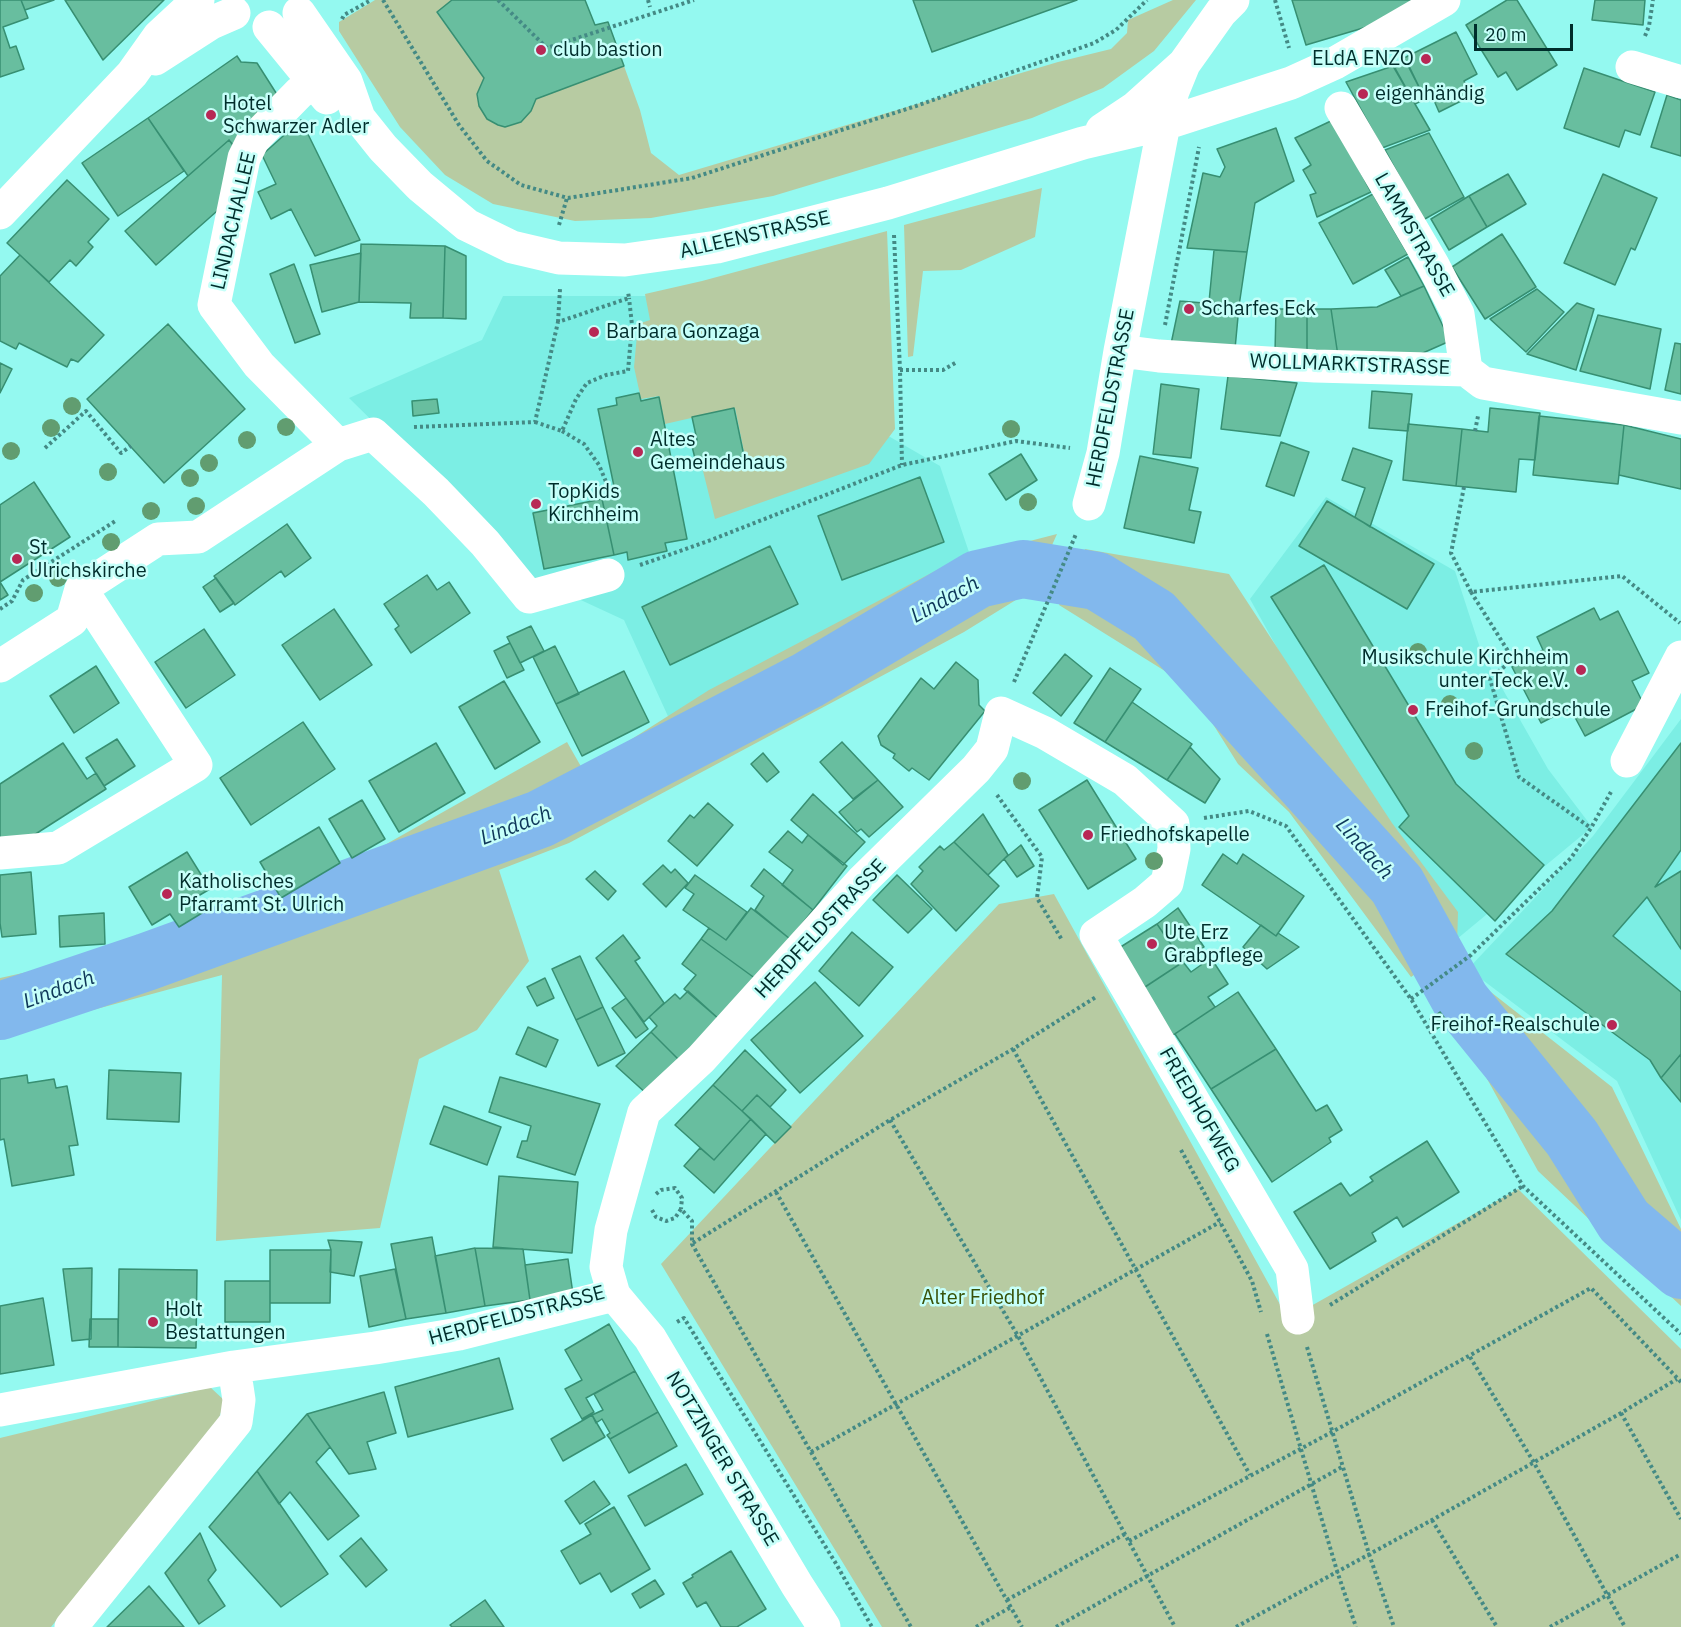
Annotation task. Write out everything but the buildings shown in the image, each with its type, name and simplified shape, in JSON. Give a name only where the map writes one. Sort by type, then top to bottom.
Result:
[{"type":"street","points":[[0,213],[132,74],[159,36],[198,0]]},
{"type":"street","name":"ALLEENSTRASSE","points":[[1083,144],[1135,108],[1184,64],[1221,12],[1233,0]]},
{"type":"street","name":"ALLEENSTRASSE","points":[[359,118],[326,98],[269,27],[284,24],[303,6],[346,81],[359,118],[383,148],[420,186],[467,225],[512,247],[559,258],[625,260],[717,247],[888,203],[1083,144],[1164,124],[1291,83],[1335,63],[1444,0]]},
{"type":"street","points":[[132,74],[211,23],[230,7],[245,21],[269,27]]},
{"type":"street","name":"ALLEENSTRASSE","points":[[1164,124],[1173,91],[1184,64]]},
{"type":"street","points":[[1632,67],[1681,82]]},
{"type":"street","name":"LINDACHALLEE","points":[[312,82],[253,140],[244,158],[214,305],[259,365],[338,445]]},
{"type":"street","name":"LAMMSTRASSE","points":[[1341,108],[1458,314],[1466,370]]},
{"type":"street","name":"HERDFELDSTRASSE","points":[[1089,504],[1103,453],[1120,351],[1164,124]]},
{"type":"street","name":"WOLLMARKTSTRASSE","points":[[1120,351],[1159,356],[1315,366],[1466,370],[1483,383],[1681,418]]},
{"type":"street","points":[[0,666],[72,620],[81,589],[158,538],[198,537],[338,445],[373,434],[436,492],[485,543],[529,597],[608,574]]},
{"type":"street","points":[[0,853],[58,848],[196,765],[81,589]]},
{"type":"street","points":[[1628,761],[1681,657]]},
{"type":"street","name":"HERDFELDSTRASSE","points":[[0,1410],[234,1367],[459,1334],[614,1295],[606,1267],[611,1230],[632,1202],[644,1112],[701,1059],[862,881],[976,769],[992,749],[1001,713],[1045,733],[1125,780],[1173,824]]},
{"type":"street","name":"FRIEDHOFWEG","points":[[1173,824],[1174,849],[1167,883],[1145,902],[1096,934],[1292,1269],[1298,1318]]},
{"type":"street","name":"NOTZINGER STRASSE","points":[[614,1295],[650,1338],[824,1627]]},
{"type":"street","points":[[70,1627],[236,1422],[239,1400],[234,1367]]},
{"type":"path","points":[[339,25],[344,15],[371,0]]},
{"type":"path","points":[[383,0],[459,125],[487,161],[521,185],[567,198],[692,178],[916,106],[1094,43],[1116,30],[1147,0]]},
{"type":"path","points":[[498,0],[547,48],[694,0]]},
{"type":"path","points":[[648,0],[650,7]]},
{"type":"path","points":[[1275,0],[1291,54]]},
{"type":"path","points":[[1159,356],[1200,145]]},
{"type":"path","points":[[557,232],[567,198]]},
{"type":"path","points":[[888,203],[893,220],[902,465]]},
{"type":"path","points":[[535,422],[558,321],[561,282]]},
{"type":"path","points":[[562,431],[576,399],[587,383],[606,375],[628,371],[632,325],[627,283]]},
{"type":"path","points":[[558,321],[629,298]]},
{"type":"path","points":[[900,370],[943,370],[957,362]]},
{"type":"path","points":[[45,448],[86,411],[122,453],[131,446]]},
{"type":"path","points":[[373,434],[402,427],[535,422],[562,431],[584,444],[599,465],[609,489]]},
{"type":"path","points":[[608,574],[711,540],[902,465],[1016,441],[1103,453]]},
{"type":"path","points":[[1464,487],[1451,553],[1471,592],[1513,659],[1490,679],[1519,777],[1591,828]]},
{"type":"path","name":"HERDFELDSTRASSE","points":[[1022,661],[1089,504]]},
{"type":"path","points":[[0,609],[12,601],[23,580],[117,520]]},
{"type":"path","points":[[1471,592],[1622,576],[1681,624]]},
{"type":"path","points":[[1411,999],[1471,955],[1570,858],[1591,828],[1628,761]]},
{"type":"path","points":[[976,769],[1003,802],[1042,857],[1037,898],[1066,947]]},
{"type":"path","points":[[1173,824],[1249,810],[1286,826],[1411,999],[1523,1186],[1681,1334]]},
{"type":"path","points":[[692,1244],[890,1120],[1013,1049],[1096,997],[1101,1007]]},
{"type":"path","points":[[1013,1049],[1250,1475]]},
{"type":"path","points":[[890,1120],[1018,1336],[1175,1627]]},
{"type":"path","points":[[1175,1140],[1252,1281],[1262,1314]]},
{"type":"path","points":[[1394,1627],[1369,1554],[1298,1318],[1326,1307],[1523,1186]]},
{"type":"path","points":[[675,1188],[682,1198],[681,1209],[675,1218],[666,1221],[632,1202],[661,1190],[675,1188]]},
{"type":"path","points":[[776,1192],[1022,1627]]},
{"type":"path","points":[[681,1209],[692,1221],[692,1244],[911,1627]]},
{"type":"path","points":[[811,1452],[1220,1222]]},
{"type":"path","points":[[1129,1541],[1470,1357],[1591,1288],[1679,1381],[1238,1626]]},
{"type":"path","points":[[650,1338],[684,1318],[835,1562],[872,1627]]},
{"type":"path","points":[[1265,1326],[1300,1449],[1356,1627]]},
{"type":"path","points":[[1470,1357],[1533,1461],[1625,1627]]},
{"type":"path","points":[[1620,1413],[1681,1519]]},
{"type":"path","points":[[1056,1627],[1342,1467]]},
{"type":"path","points":[[1432,1520],[1497,1627]]},
{"type":"path","points":[[1007,1600],[1125,1534]]},
{"type":"path","points":[[1550,1627],[1681,1554]]},
{"type":"path","points":[[976,1627],[1011,1607]]},
{"type":"shaded area","points":[[503,296],[690,296],[885,434],[940,466],[978,579],[672,725],[624,620],[531,577],[349,398],[482,340]]},
{"type":"shaded area","name":"Freihof-Grundschule","points":[[1326,497],[1455,571],[1481,651],[1548,769],[1592,827],[1457,939],[1361,799],[1250,599]]},
{"type":"shaded area","name":"Freihof-Realschule","points":[[1681,719],[1681,1220],[1617,1081],[1468,969],[1593,836]]},
{"type":"green space","points":[[375,0],[452,0],[437,13],[484,78],[477,94],[479,106],[487,119],[505,127],[521,122],[531,111],[536,99],[624,66],[640,110],[651,153],[679,175],[1058,62],[1111,49],[1127,33],[1128,20],[1173,0],[1196,0],[1154,51],[1103,88],[1032,118],[773,196],[651,218],[575,221],[493,204],[445,175],[400,127],[339,31],[339,22]]},
{"type":"green space","points":[[1042,188],[1035,237],[961,270],[923,271],[913,356],[908,357],[904,225]]},
{"type":"green space","points":[[887,231],[895,429],[869,464],[715,519],[702,467],[745,457],[735,408],[665,424],[659,396],[641,399],[634,367],[638,324],[650,320],[645,294]]},
{"type":"green space","points":[[1057,534],[1032,590],[964,632],[569,843],[499,870],[529,961],[477,1030],[419,1059],[380,1228],[216,1241],[222,975],[0,1037],[0,978],[109,954],[282,903],[567,742],[583,770],[709,690],[956,560]]},
{"type":"green space","points":[[1085,549],[1229,574],[1392,823],[1458,912],[1457,946],[1411,977],[1289,812],[1238,764],[1189,686],[1059,605]]},
{"type":"green space","name":"Alter Friedhof","points":[[1054,894],[1288,1319],[1518,1189],[1681,1349],[1681,1627],[882,1627],[661,1264],[999,904]]},
{"type":"green space","points":[[1464,971],[1612,1087],[1681,1229],[1681,1306],[1538,1171],[1439,992]]},
{"type":"green space","points":[[210,1387],[225,1401],[219,1418],[51,1627],[0,1627],[0,1438]]},
{"type":"waterway","name":"Lindach","points":[[0,1011],[146,962],[540,819],[808,680],[978,579],[1023,569],[1097,581],[1154,616],[1397,885],[1461,1001],[1572,1138],[1624,1221],[1681,1270]]},
{"type":"place","name":"club bastion","points":[[541,50]]},
{"type":"place","name":"ELdA ENZO","points":[[1426,59]]},
{"type":"place","name":"eigenhändig","points":[[1363,94]]},
{"type":"place","name":"Hotel Schwarzer Adler","points":[[211,115]]},
{"type":"place","name":"Scharfes Eck","points":[[1189,309]]},
{"type":"place","name":"Barbara Gonzaga","points":[[594,332]]},
{"type":"place","name":"Altes Gemeindehaus","points":[[638,452]]},
{"type":"place","name":"TopKids Kirchheim","points":[[536,504]]},
{"type":"place","name":"St. Ulrichskirche","points":[[17,559]]},
{"type":"place","name":"Musikschule Kirchheim unter Teck e.V.","points":[[1581,670]]},
{"type":"place","name":"Freihof-Grundschule","points":[[1413,710]]},
{"type":"place","name":"Friedhofskapelle","points":[[1088,835]]},
{"type":"place","name":"Katholisches Pfarramt St. Ulrich","points":[[167,894]]},
{"type":"place","name":"Ute Erz Grabpflege","points":[[1152,944]]},
{"type":"place","name":"Freihof-Realschule","points":[[1612,1025]]},
{"type":"place","name":"Holt Bestattungen","points":[[153,1322]]}]
